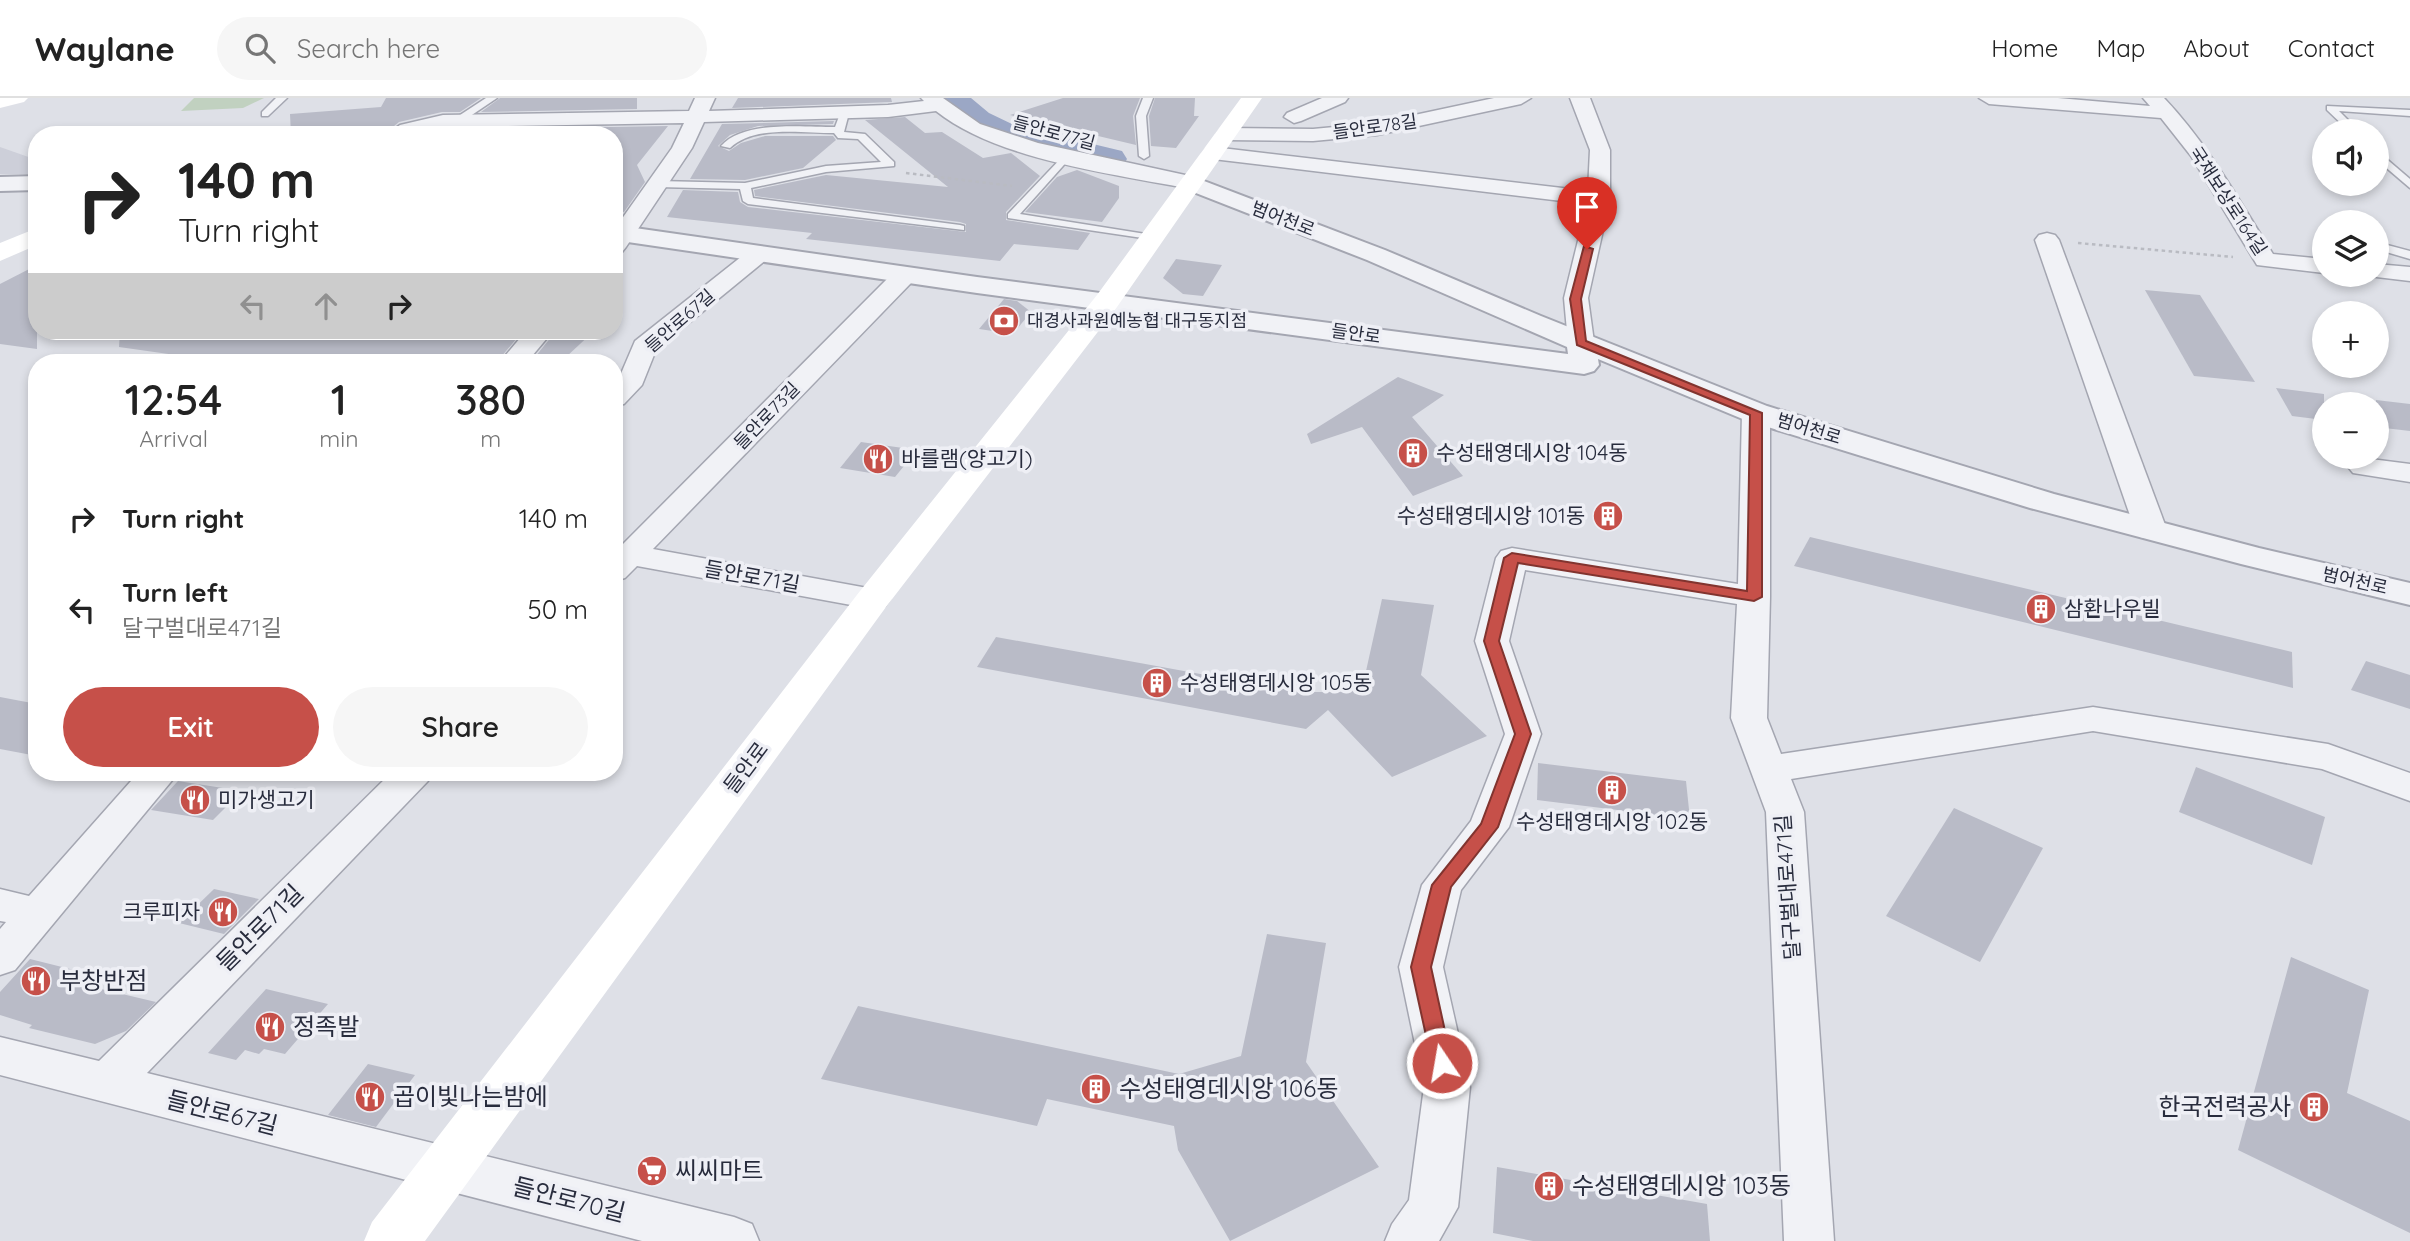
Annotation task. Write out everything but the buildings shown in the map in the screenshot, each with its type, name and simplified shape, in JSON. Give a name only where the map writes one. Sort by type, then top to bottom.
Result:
[{"type":"main road","points":[[0,102],[17,98]]},
{"type":"main road","name":"들안로","points":[[392,1241],[873,599],[1107,300],[1252,98]]},
{"type":"main road","points":[[0,253],[28,239]]},
{"type":"street","points":[[1294,117],[1338,98]]},
{"type":"street","name":"들안로78길","points":[[1220,144],[1377,129],[1521,98]]},
{"type":"street","points":[[1580,98],[1600,150],[1599,199],[1576,299],[1581,342]]},
{"type":"street","points":[[1989,98],[2169,113]]},
{"type":"street","name":"국채보상로164길","points":[[2153,98],[2169,113],[2199,155],[2265,260],[2312,265]]},
{"type":"street","points":[[419,126],[457,121],[701,106],[842,122],[935,102],[979,130],[1106,165],[1191,183]]},
{"type":"street","points":[[623,231],[682,148],[701,106]]},
{"type":"street","name":"들안로77길","points":[[992,115],[1031,130],[1144,156],[1180,173],[1191,183]]},
{"type":"street","points":[[1220,144],[1599,199]]},
{"type":"street","points":[[1106,165],[1131,163],[1144,156]]},
{"type":"street","points":[[0,184],[28,183]]},
{"type":"street","name":"범어천로","points":[[1191,183],[1376,256],[1756,413],[2042,501],[2410,594]]},
{"type":"street","points":[[623,239],[1107,300]]},
{"type":"street","points":[[2047,240],[2151,530]]},
{"type":"street","name":"들안로67길","points":[[623,388],[632,379],[644,347],[759,254]]},
{"type":"street","points":[[2389,272],[2410,274]]},
{"type":"street","name":"들안로73길","points":[[623,556],[903,276]]},
{"type":"street","name":"들안로","points":[[1107,300],[1584,365],[1581,342]]},
{"type":"street","points":[[520,354],[532,340]]},
{"type":"street","name":"달구벌대로471길","points":[[1756,413],[1754,597],[1749,718],[1785,812],[1809,1241]]},
{"type":"street","points":[[2379,469],[2410,473]]},
{"type":"street","points":[[1410,1241],[1433,1207],[1447,1087],[1421,967],[1442,885],[1489,827],[1523,734],[1492,641],[1512,558],[1754,597]]},
{"type":"street","name":"들안로71길","points":[[623,559],[873,599]]},
{"type":"street","points":[[1769,769],[2093,719],[2328,757],[2410,788]]},
{"type":"street","points":[[0,958],[19,909],[151,781]]},
{"type":"street","name":"들안로71길","points":[[106,1084],[406,781]]},
{"type":"street","name":"들안로67길","points":[[0,1056],[445,1170]]},
{"type":"street","name":"들안로70길","points":[[445,1170],[734,1241]]},
{"type":"lane","points":[[265,114],[282,98]]},
{"type":"lane","points":[[457,121],[492,98]]},
{"type":"lane","points":[[1144,156],[1141,116],[1148,98]]},
{"type":"lane","points":[[2341,119],[2330,108],[2410,113]]},
{"type":"lane","points":[[726,146],[734,136],[752,131],[842,122],[838,135],[862,136],[890,164]]},
{"type":"lane","points":[[1067,155],[1012,216],[1152,238]]},
{"type":"lane","points":[[658,184],[745,186],[826,169],[890,164]]},
{"type":"lane","points":[[2389,165],[2410,185]]},
{"type":"lane","points":[[745,186],[748,201],[960,228]]},
{"type":"lane","points":[[2389,249],[2410,255]]},
{"type":"path","points":[[890,164],[903,172],[1037,189]]},
{"type":"path","points":[[2047,240],[2265,260]]},
{"type":"shaded area","points":[[0,147],[28,157],[28,174],[0,174]]},
{"type":"green space","points":[[194,98],[264,98],[243,108],[181,111]]},
{"type":"waterway","points":[[950,98],[977,120],[1002,132],[1109,159]]},
{"type":"place","name":"대경사과원예농협 대구동지점","points":[[1004,321]]},
{"type":"place","name":"수성태영데시앙 104동","points":[[1413,453]]},
{"type":"place","name":"바를램(양고기)","points":[[878,459]]},
{"type":"place","name":"수성태영데시앙 101동","points":[[1608,516]]},
{"type":"place","name":"삼환나우빌","points":[[2041,609]]},
{"type":"place","name":"수성태영데시앙 105동","points":[[1157,683]]},
{"type":"place","name":"수성태영데시앙 102동","points":[[1612,790]]},
{"type":"place","name":"미가생고기","points":[[195,800]]},
{"type":"place","name":"크루피자","points":[[223,912]]},
{"type":"place","name":"부창반점","points":[[36,981]]},
{"type":"place","name":"정족발","points":[[270,1027]]},
{"type":"place","name":"수성태영데시앙 106동","points":[[1096,1089]]},
{"type":"place","name":"곱이빛나는밤에","points":[[370,1097]]},
{"type":"place","name":"한국전력공사","points":[[2314,1107]]},
{"type":"place","name":"씨씨마트","points":[[652,1171]]},
{"type":"place","name":"수성태영데시앙 103동","points":[[1549,1186]]},
{"type":"route","points":[[1442,1063],[1421,967],[1442,885],[1489,827],[1523,734],[1492,641],[1512,558],[1754,597],[1756,413],[1581,342],[1576,299],[1587,249]]}]
